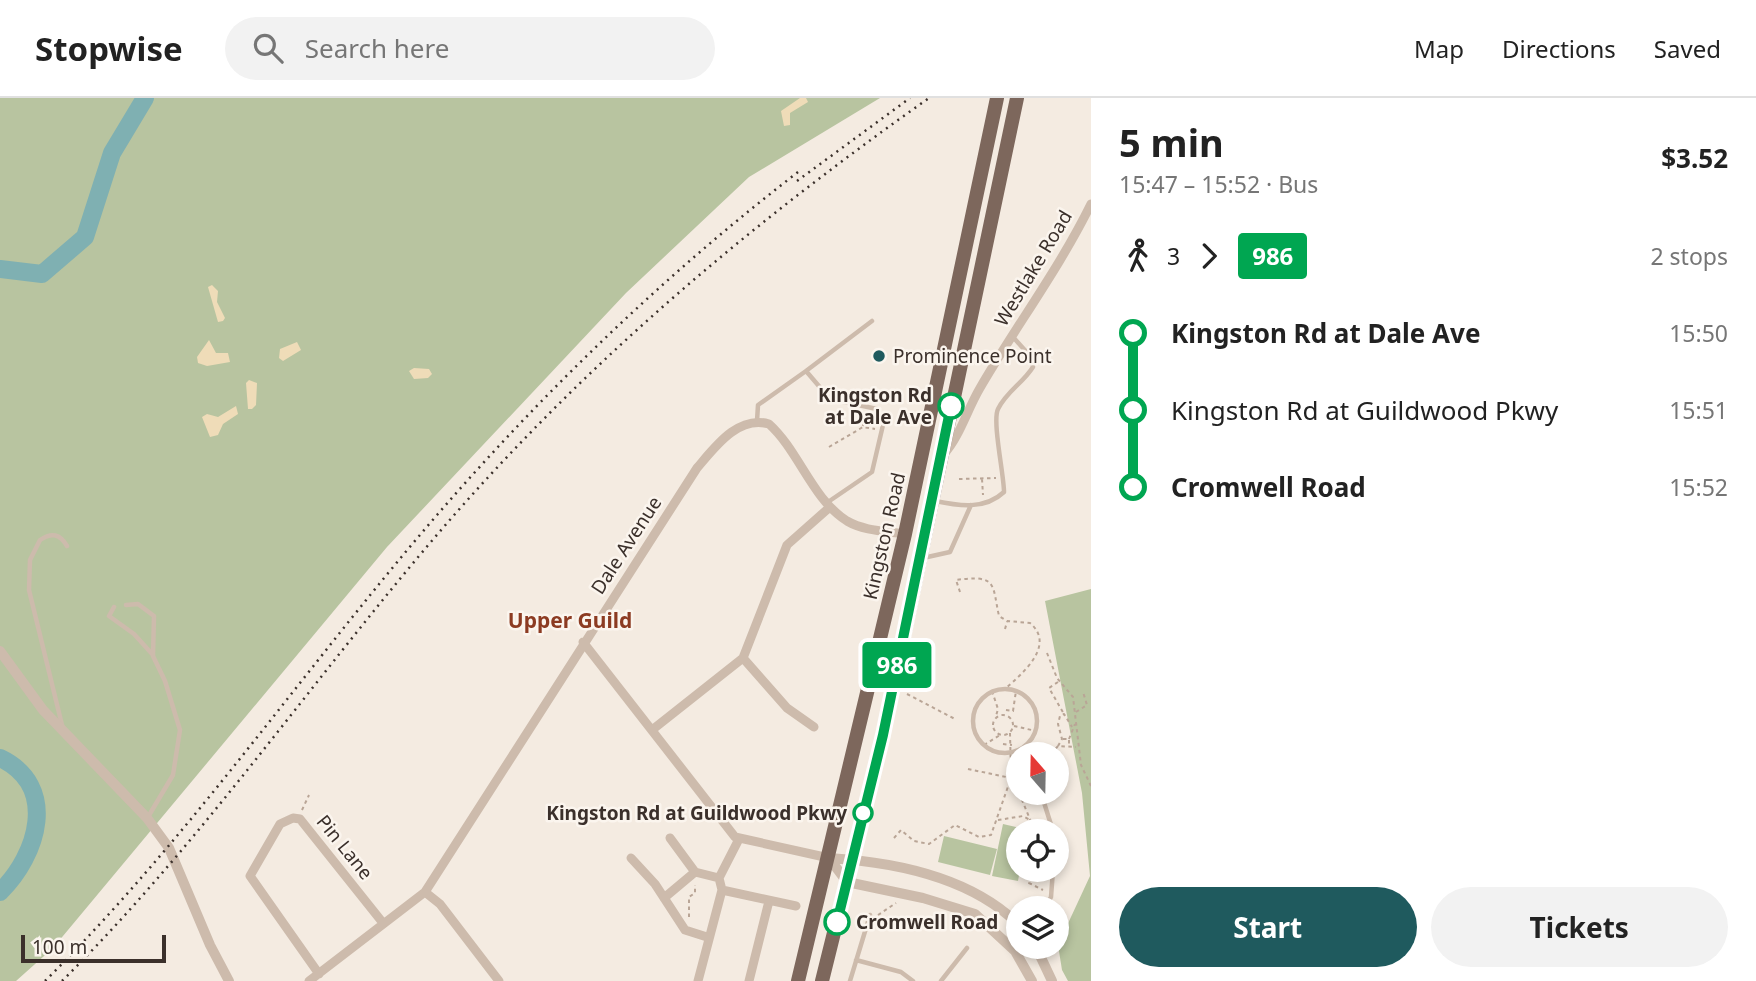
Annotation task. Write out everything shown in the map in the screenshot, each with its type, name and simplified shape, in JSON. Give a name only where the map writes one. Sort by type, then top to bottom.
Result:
[{"type":"main road","name":"Kingston Road","points":[[822,981],[883,735],[1017,98]]},
{"type":"main road","name":"Kingston Road","points":[[798,981],[905,534],[996,103]]},
{"type":"street","name":"Westlake Road","points":[[940,458],[954,442],[965,415],[1074,240],[1091,204]]},
{"type":"street","points":[[757,421],[769,424],[778,432],[829,505],[848,521],[870,530],[905,534]]},
{"type":"street","name":"Dale Avenue","points":[[309,981],[425,892],[697,468],[716,446],[740,426],[757,421]]},
{"type":"street","points":[[652,730],[743,658],[787,545],[829,505]]},
{"type":"street","points":[[583,642],[727,829],[739,839],[944,880],[972,890],[995,903],[1006,913]]},
{"type":"street","points":[[0,651],[63,732],[148,818],[175,859],[210,945],[229,981]]},
{"type":"street","points":[[743,658],[787,708],[814,727]]},
{"type":"street","name":"Pin Lane","points":[[319,974],[250,876],[280,824],[293,818],[300,820],[383,923]]},
{"type":"street","points":[[670,838],[697,873],[719,878]]},
{"type":"street","points":[[698,981],[707,937],[722,890],[719,878],[739,839]]},
{"type":"street","points":[[631,858],[664,898],[685,930],[707,937]]},
{"type":"street","points":[[828,858],[847,882],[900,892],[975,914],[1006,940]]},
{"type":"street","points":[[664,898],[697,873]]},
{"type":"street","points":[[722,890],[796,906]]},
{"type":"street","points":[[425,892],[440,904],[499,981]]},
{"type":"street","points":[[749,981],[769,901]]},
{"type":"street","points":[[1022,959],[1032,981]]},
{"type":"street","points":[[1042,959],[1052,981]]},
{"type":"lane","points":[[757,421],[758,405],[872,321]]},
{"type":"lane","points":[[931,501],[984,504],[996,500],[1004,492],[996,412],[1014,384],[1026,378],[1033,367],[1031,358],[1013,336]]},
{"type":"lane","points":[[806,371],[830,399],[877,409],[882,430],[872,471],[829,505]]},
{"type":"lane","points":[[919,558],[950,552],[971,505]]},
{"type":"lane","points":[[63,732],[28,573],[40,540],[54,535],[62,537],[67,546]]},
{"type":"lane","points":[[126,605],[138,604],[154,616],[153,656]]},
{"type":"lane","points":[[114,607],[109,616],[112,620],[134,634],[153,656],[165,681],[180,730],[173,775],[148,818]]},
{"type":"lane","points":[[1006,753],[984,745],[973,727],[973,712],[980,699],[992,691],[1006,688],[1031,701],[1037,715],[1036,731],[1028,742]]},
{"type":"lane","points":[[1051,894],[1052,882]]},
{"type":"lane","points":[[850,981],[870,915]]},
{"type":"lane","points":[[941,981],[967,948]]},
{"type":"lane","points":[[856,960],[901,972],[913,981]]},
{"type":"path","points":[[863,427],[867,407]]},
{"type":"path","points":[[829,447],[863,427],[882,430]]},
{"type":"path","points":[[958,480],[1004,477]]},
{"type":"path","points":[[982,478],[984,504]]},
{"type":"path","points":[[960,592],[957,580],[977,578],[988,583],[997,594],[999,616],[1007,621],[1030,623],[1040,638],[1030,666],[1006,688]]},
{"type":"path","points":[[1005,629],[1007,621]]},
{"type":"path","points":[[1047,653],[1059,682],[1073,697],[1077,747],[1081,765],[1091,786]]},
{"type":"path","points":[[1059,682],[1049,688],[1072,727]]},
{"type":"path","points":[[992,691],[998,709],[1011,720],[1013,726]]},
{"type":"path","points":[[1006,709],[1013,711],[1016,691]]},
{"type":"path","points":[[1076,712],[1087,705],[1083,692]]},
{"type":"path","points":[[906,694],[955,719]]},
{"type":"path","points":[[984,745],[994,729],[998,709]]},
{"type":"path","points":[[1060,742],[1058,724],[1060,716],[1064,714]]},
{"type":"path","points":[[997,718],[1004,716]]},
{"type":"path","points":[[1069,742],[1072,727],[1076,723]]},
{"type":"path","points":[[991,735],[1009,732],[1013,726]]},
{"type":"path","points":[[1013,726],[1036,731]]},
{"type":"path","points":[[994,729],[1000,734]]},
{"type":"path","points":[[1009,732],[1011,742]]},
{"type":"path","points":[[1062,739],[1069,738]]},
{"type":"path","points":[[1069,747],[1077,747]]},
{"type":"path","points":[[968,769],[1006,775]]},
{"type":"path","points":[[894,838],[901,830],[915,841],[929,844],[955,825],[986,837],[994,832],[1006,792]]},
{"type":"path","points":[[997,820],[1023,816],[1028,819]]},
{"type":"path","points":[[682,924],[691,915],[689,897],[696,889],[697,873]]},
{"type":"path","points":[[1029,882],[1051,894]]},
{"type":"path","points":[[870,915],[877,916],[895,903],[900,892]]},
{"type":"green space","points":[[0,98],[880,98],[749,177],[626,293],[387,547],[53,948],[16,981],[0,981]]},
{"type":"green space","points":[[1091,589],[1091,981],[1068,981],[1060,959],[1069,959],[1069,921],[1090,876],[1082,793],[1045,601]]},
{"type":"green space","points":[[1003,824],[1006,825],[1006,879],[992,876]]},
{"type":"green space","points":[[944,836],[997,849],[990,875],[938,862]]},
{"type":"sand","points":[[800,98],[806,98],[808,102],[790,113],[790,125],[784,126],[781,111]]},
{"type":"sand","points":[[212,285],[218,291],[217,302],[225,318],[223,321],[218,322],[208,287]]},
{"type":"sand","points":[[209,340],[216,353],[228,353],[230,362],[207,366],[198,363],[197,357]]},
{"type":"sand","points":[[297,342],[301,350],[283,361],[279,358],[280,349]]},
{"type":"sand","points":[[414,368],[429,369],[432,374],[428,378],[414,379],[409,371]]},
{"type":"sand","points":[[249,380],[257,383],[256,405],[252,409],[248,409],[246,383]]},
{"type":"sand","points":[[236,406],[238,414],[223,424],[218,435],[210,437],[202,417],[207,414],[218,417]]},
{"type":"waterway","points":[[0,269],[42,274],[85,237],[112,153],[145,98]]},
{"type":"waterway","points":[[0,758],[18,770],[30,786],[36,803],[32,841],[13,877],[0,892]]},
{"type":"railway","points":[[797,181],[910,98]]},
{"type":"railway","points":[[62,981],[114,927],[212,814],[448,522],[558,404],[676,295],[737,244],[929,98]]},
{"type":"railway","points":[[45,981],[149,869],[388,573],[479,468],[566,377],[657,290],[704,248],[802,169]]},
{"type":"bus line","name":"986","points":[[837,922],[883,735],[951,406]]},
{"type":"place","name":"Prominence Point","points":[[879,356]]},
{"type":"place","name":"Kingston Rd at Dale Ave","points":[[951,406]]},
{"type":"place","name":"Kingston Rd at Guildwood Pkwy","points":[[863,813]]},
{"type":"place","name":"Cromwell Road","points":[[837,922]]},
{"type":"district","name":"Upper Guild","points":[[570,620]]}]
